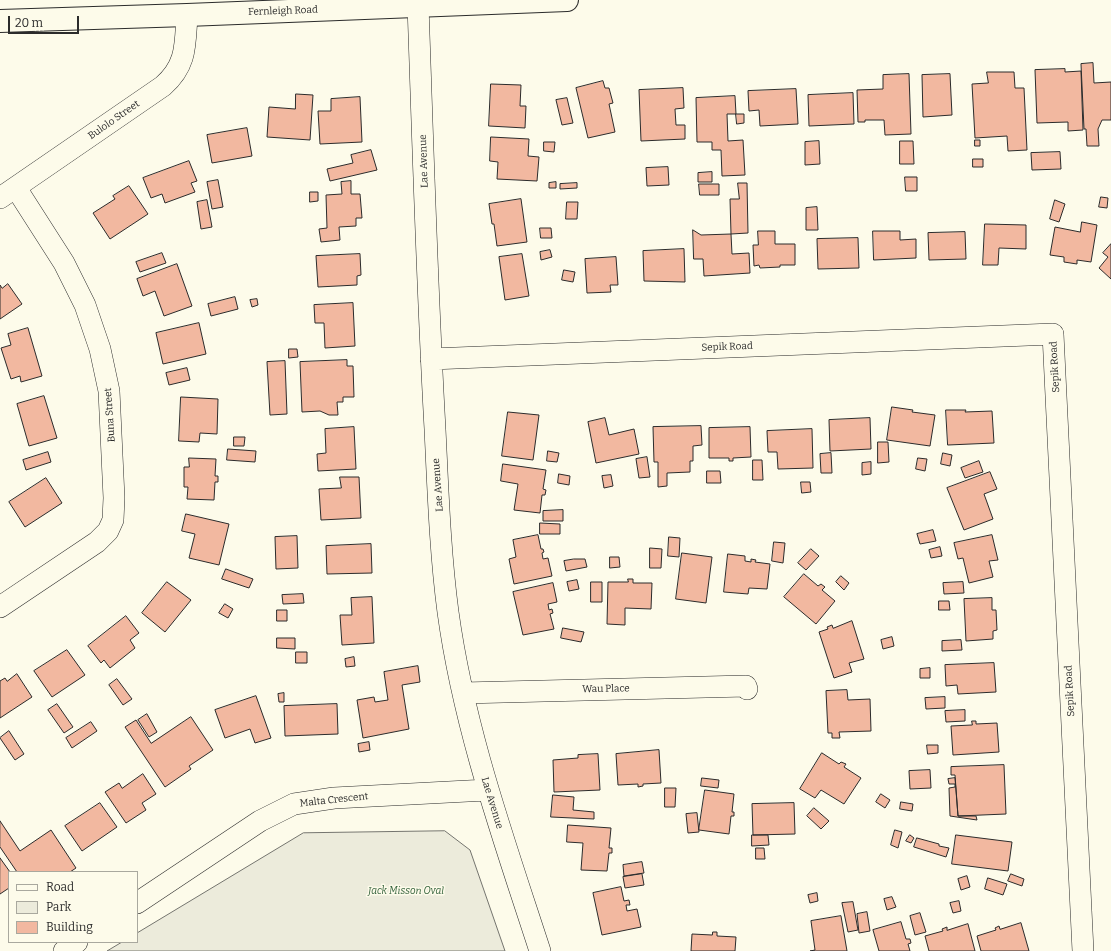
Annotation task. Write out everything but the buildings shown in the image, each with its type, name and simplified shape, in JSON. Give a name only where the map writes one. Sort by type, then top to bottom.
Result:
[{"type":"street","name":"Fernleigh Road","points":[[0,20],[187,15],[567,0]]},
{"type":"street","name":"Lae Avenue","points":[[418,5],[431,359],[439,498],[448,612],[463,693],[487,790],[540,951]]},
{"type":"street","name":"Bulolo Street","points":[[8,193],[157,91],[175,76],[185,54],[187,15]]},
{"type":"street","name":"Buna Street","points":[[0,607],[97,542],[108,531],[113,520],[114,498],[109,391],[100,348],[85,305],[64,262],[8,193]]},
{"type":"street","name":"Sepik Road","points":[[431,359],[1053,334],[1083,951]]},
{"type":"street","name":"Wau Place","points":[[463,693],[746,686],[746,689]]},
{"type":"street","name":"Malta Crescent","points":[[138,901],[260,821],[294,804],[334,798],[487,790]]},
{"type":"street","points":[[64,951],[76,943]]},
{"type":"green space","name":"Jack Misson Oval","points":[[445,831],[470,850],[505,951],[107,951],[120,943],[138,943],[138,932],[303,833]]}]
